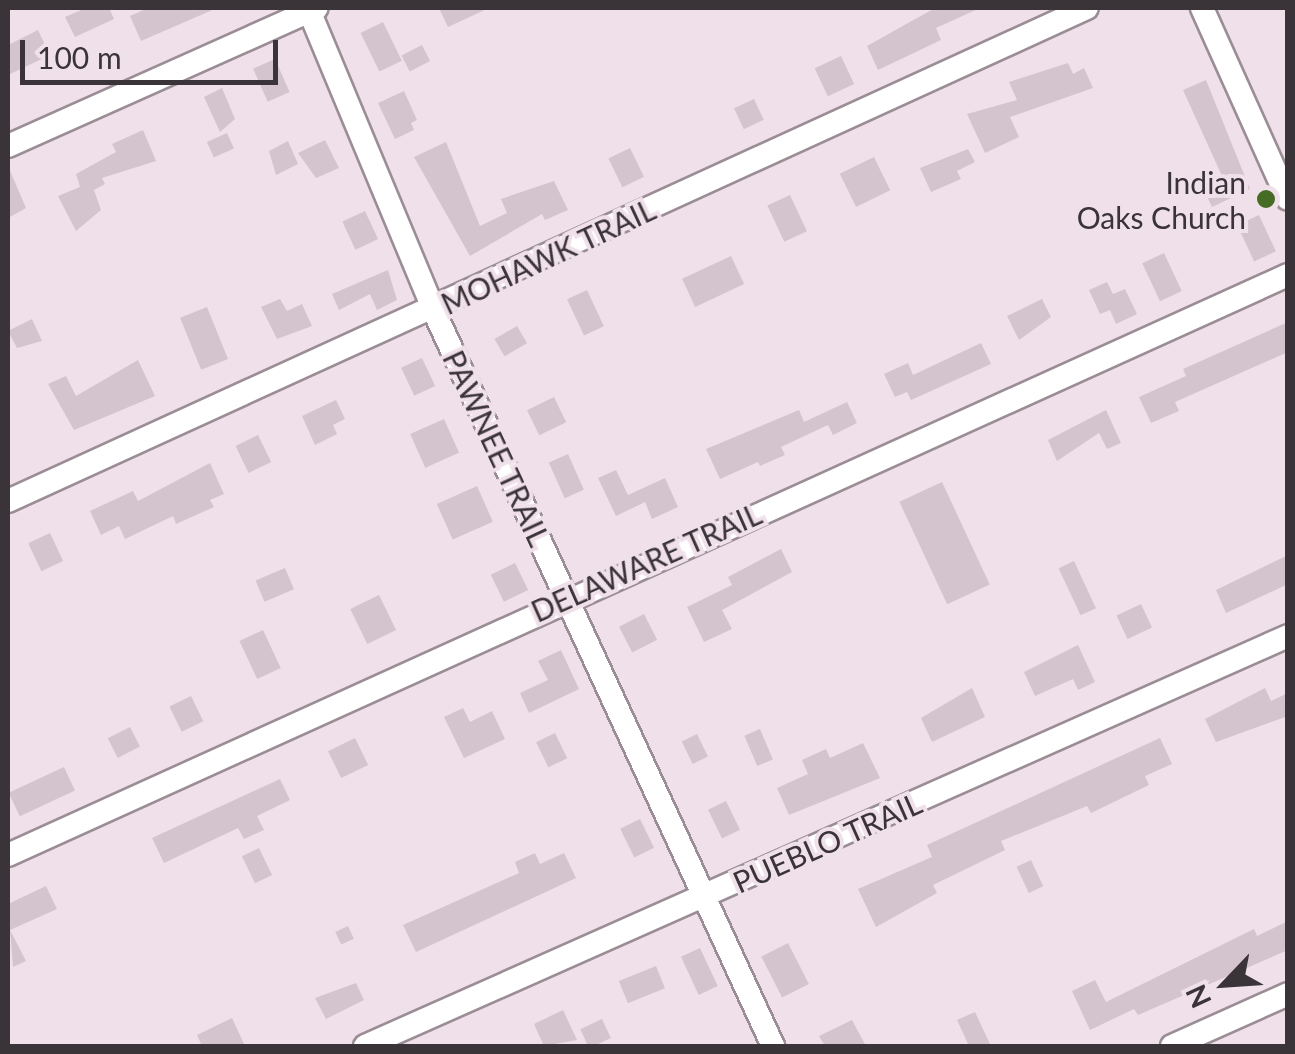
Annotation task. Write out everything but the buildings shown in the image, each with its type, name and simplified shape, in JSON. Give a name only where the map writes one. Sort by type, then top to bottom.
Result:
[{"type":"street","name":"MOHAWK TRAIL","points":[[8,501],[1087,8]]},
{"type":"street","points":[[1202,8],[1288,199]]},
{"type":"street","name":"PAWNEE TRAIL","points":[[312,9],[433,309],[773,1046]]},
{"type":"street","points":[[8,146],[312,9]]},
{"type":"street","name":"DELAWARE TRAIL","points":[[8,855],[566,598],[1288,275]]},
{"type":"street","name":"PUEBLO TRAIL","points":[[365,1046],[1288,636]]},
{"type":"street","points":[[1172,1046],[1288,994]]},
{"type":"place","name":"Indian Oaks Church","points":[[1266,199]]}]
